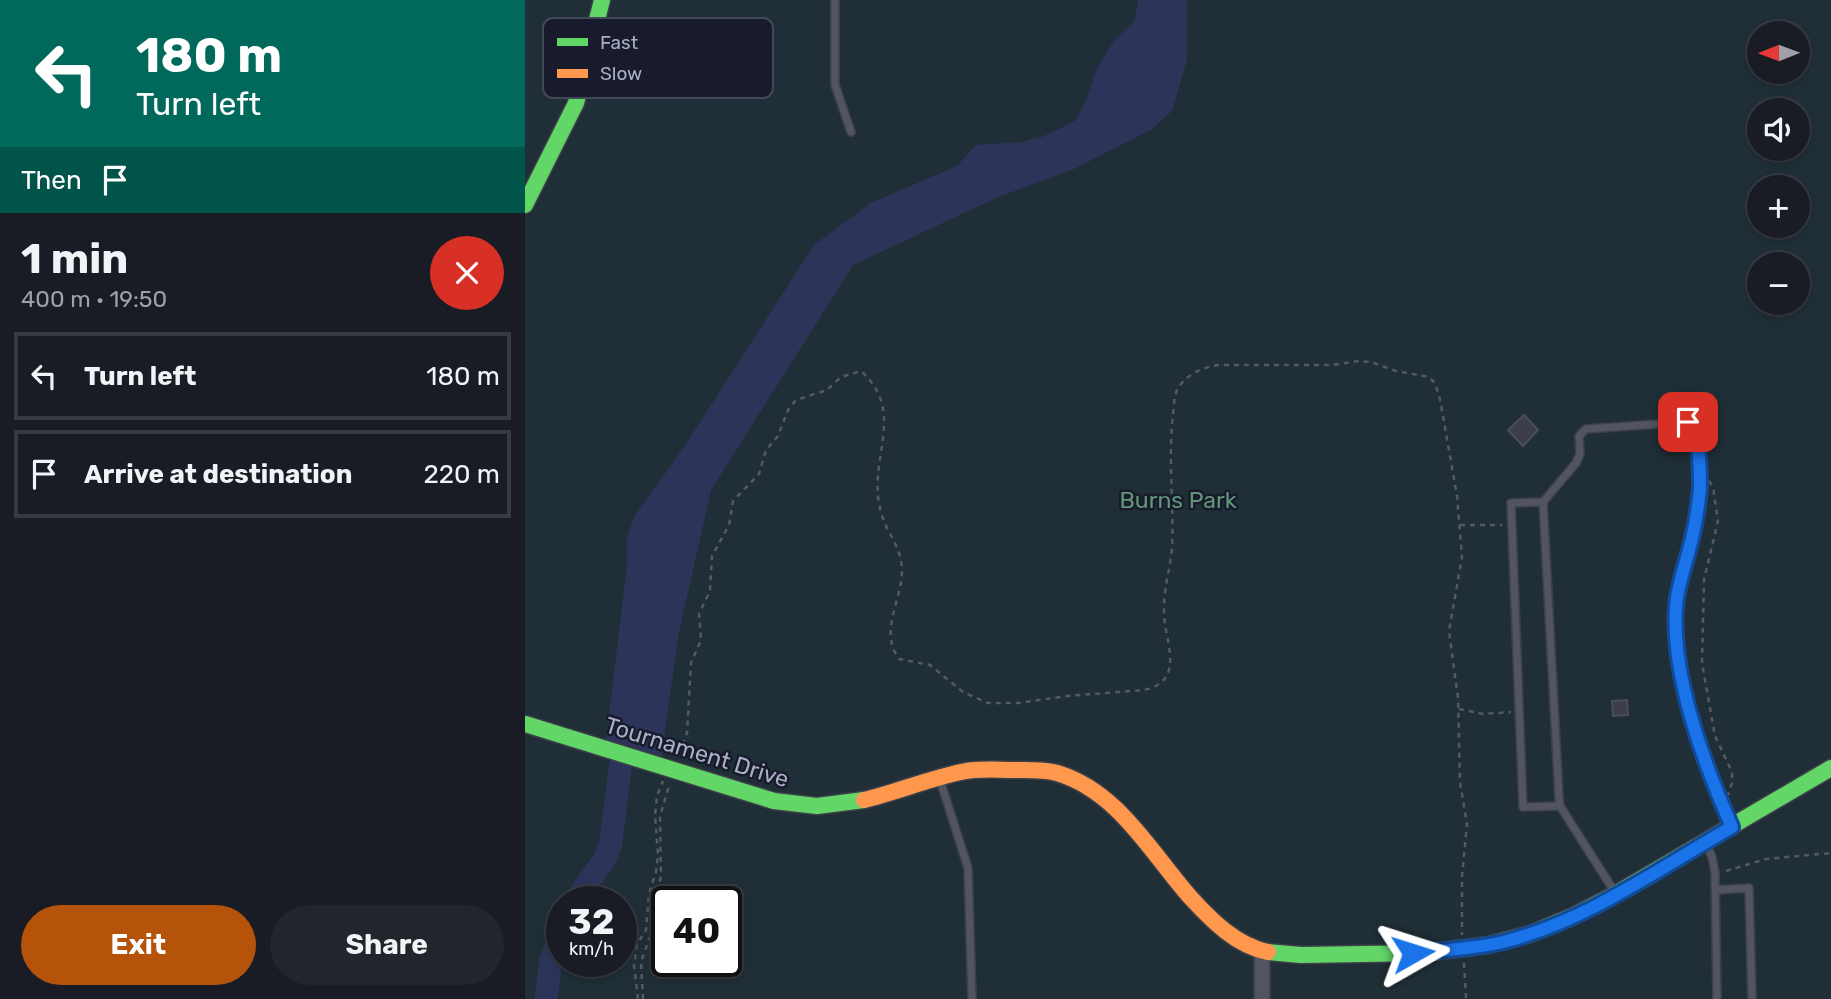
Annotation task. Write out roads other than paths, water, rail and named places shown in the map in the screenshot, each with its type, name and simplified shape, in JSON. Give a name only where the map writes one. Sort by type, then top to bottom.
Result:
[{"type":"street","points":[[597,18],[602,0]]},
{"type":"street","points":[[525,205],[577,98]]},
{"type":"street","name":"Tournament Drive","points":[[525,724],[773,801],[819,806],[876,797],[969,770],[1057,773],[1072,778],[1111,807],[1141,836],[1205,912],[1243,942],[1262,951],[1358,955],[1462,948],[1503,942],[1547,928],[1617,894],[1831,768]]},
{"type":"street","points":[[1262,951],[1262,999]]},
{"type":"lane","points":[[835,0],[833,72],[838,99],[851,132]]},
{"type":"lane","points":[[1617,894],[1560,806],[1543,502],[1576,463],[1580,454],[1579,436],[1586,429],[1688,422],[1695,429],[1700,468],[1698,515],[1679,590],[1676,616],[1680,672],[1710,775],[1732,827]]},
{"type":"lane","points":[[1543,502],[1511,503],[1523,807],[1560,806]]},
{"type":"lane","points":[[939,777],[968,868],[972,999]]},
{"type":"lane","points":[[1705,843],[1715,872],[1717,999]]},
{"type":"lane","points":[[1716,890],[1749,888],[1752,999]]},
{"type":"water","points":[[1138,0],[1187,0],[1187,59],[1172,111],[1152,129],[1074,169],[998,197],[853,265],[711,490],[679,632],[661,758],[606,740],[627,566],[627,538],[634,517],[684,447],[814,245],[871,203],[957,166],[976,145],[1021,142],[1042,137],[1075,121],[1086,101],[1097,68],[1114,41],[1135,20]]},
{"type":"waterway","points":[[586,886],[606,857],[611,842],[622,754]]},
{"type":"waterway","points":[[546,999],[549,977]]},
{"type":"park label","name":"Burns Park","points":[[1178,500]]}]
